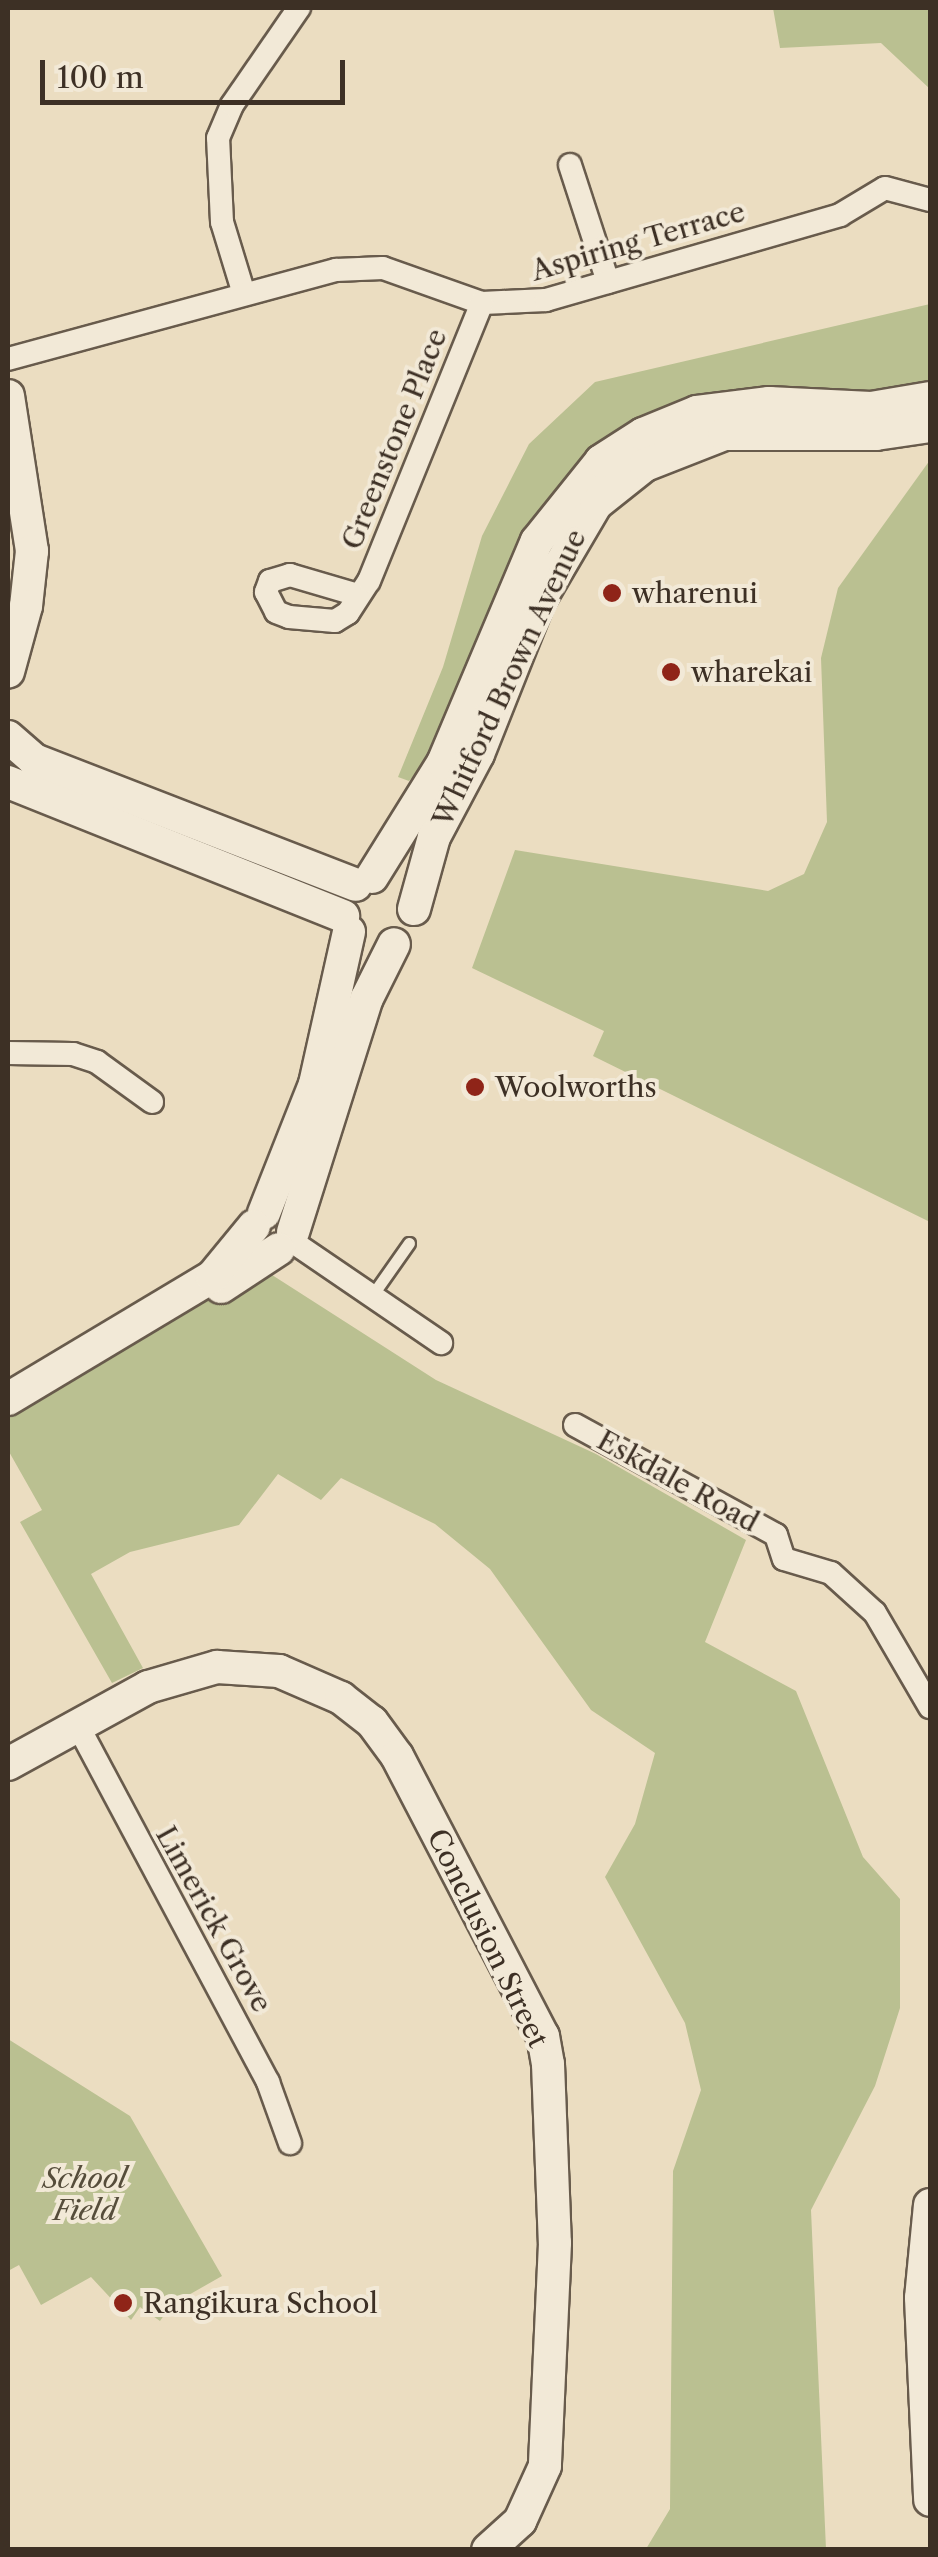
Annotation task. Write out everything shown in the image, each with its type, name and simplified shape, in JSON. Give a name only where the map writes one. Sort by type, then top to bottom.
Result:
[{"type":"main road","points":[[8,396],[32,552],[26,606],[8,672]]},
{"type":"main road","name":"Whitford Brown Avenue","points":[[364,881],[443,763],[536,541],[602,462],[643,434],[697,412],[770,403],[871,408],[930,398]]},
{"type":"main road","name":"Whitford Brown Avenue","points":[[414,909],[434,837],[473,766],[539,601],[596,504],[656,459],[724,434],[876,434],[930,426]]},
{"type":"main road","points":[[8,740],[34,760],[135,815],[242,858],[346,924],[366,946],[394,944]]},
{"type":"main road","points":[[8,740],[8,758]]},
{"type":"main road","points":[[8,782],[135,815]]},
{"type":"main road","points":[[89,1354],[135,1342],[178,1319],[287,1240],[367,998],[394,944],[411,927],[414,909],[400,884],[242,858]]},
{"type":"main road","points":[[8,1398],[89,1354],[212,1277],[259,1219],[315,1084],[346,924],[364,881]]},
{"type":"main road","points":[[259,1219],[283,1212],[287,1240]]},
{"type":"main road","name":"Conclusion Street","points":[[8,1764],[148,1687],[217,1667],[279,1671],[341,1698],[372,1722],[397,1756],[542,2036],[554,2204],[545,2466],[520,2521],[488,2550]]},
{"type":"main road","points":[[930,2205],[922,2298],[930,2500]]},
{"type":"street","points":[[244,294],[222,222],[218,138],[232,104],[299,8]]},
{"type":"street","points":[[570,164],[608,282]]},
{"type":"street","name":"Aspiring Terrace","points":[[8,359],[336,270],[384,268],[482,303],[546,300],[840,215],[885,188],[930,200]]},
{"type":"street","name":"Greenstone Place","points":[[358,595],[482,303]]},
{"type":"street","points":[[8,1053],[73,1054],[97,1062],[152,1102]]},
{"type":"street","points":[[287,1240],[441,1342]]},
{"type":"street","name":"Eskdale Road","points":[[576,1425],[776,1535],[784,1559],[832,1572],[875,1613],[930,1707]]},
{"type":"street","name":"Limerick Grove","points":[[78,1726],[268,2082],[290,2143]]},
{"type":"lane","points":[[372,1298],[409,1243]]},
{"type":"green space","points":[[773,8],[930,8],[930,89],[881,43],[780,48]]},
{"type":"green space","points":[[930,304],[930,388],[632,431],[442,744],[409,781],[398,777],[443,667],[482,536],[529,444],[595,382]]},
{"type":"green space","points":[[930,460],[930,1222],[593,1056],[604,1031],[472,968],[515,850],[768,891],[804,874],[827,822],[821,658],[838,588]]},
{"type":"green space","points":[[244,1257],[436,1380],[596,1454],[746,1540],[705,1642],[796,1691],[863,1857],[900,1899],[900,2008],[875,2086],[811,2210],[826,2549],[646,2549],[670,2509],[673,2171],[701,2090],[685,2023],[605,1877],[635,1824],[655,1753],[591,1710],[490,1569],[435,1524],[341,1478],[321,1500],[278,1474],[239,1525],[130,1552],[91,1574],[143,1668],[112,1683],[20,1522],[42,1510],[8,1450],[8,1406]]},
{"type":"green space","name":"School Field","points":[[8,2039],[130,2116],[222,2276],[171,2305],[160,2321],[140,2307],[131,2320],[91,2277],[41,2305],[19,2265],[8,2271]]},
{"type":"place","name":"wharenui","points":[[612,593]]},
{"type":"place","name":"wharekai","points":[[671,672]]},
{"type":"place","name":"Woolworths","points":[[475,1087]]},
{"type":"place","name":"Rangikura School","points":[[123,2303]]}]
